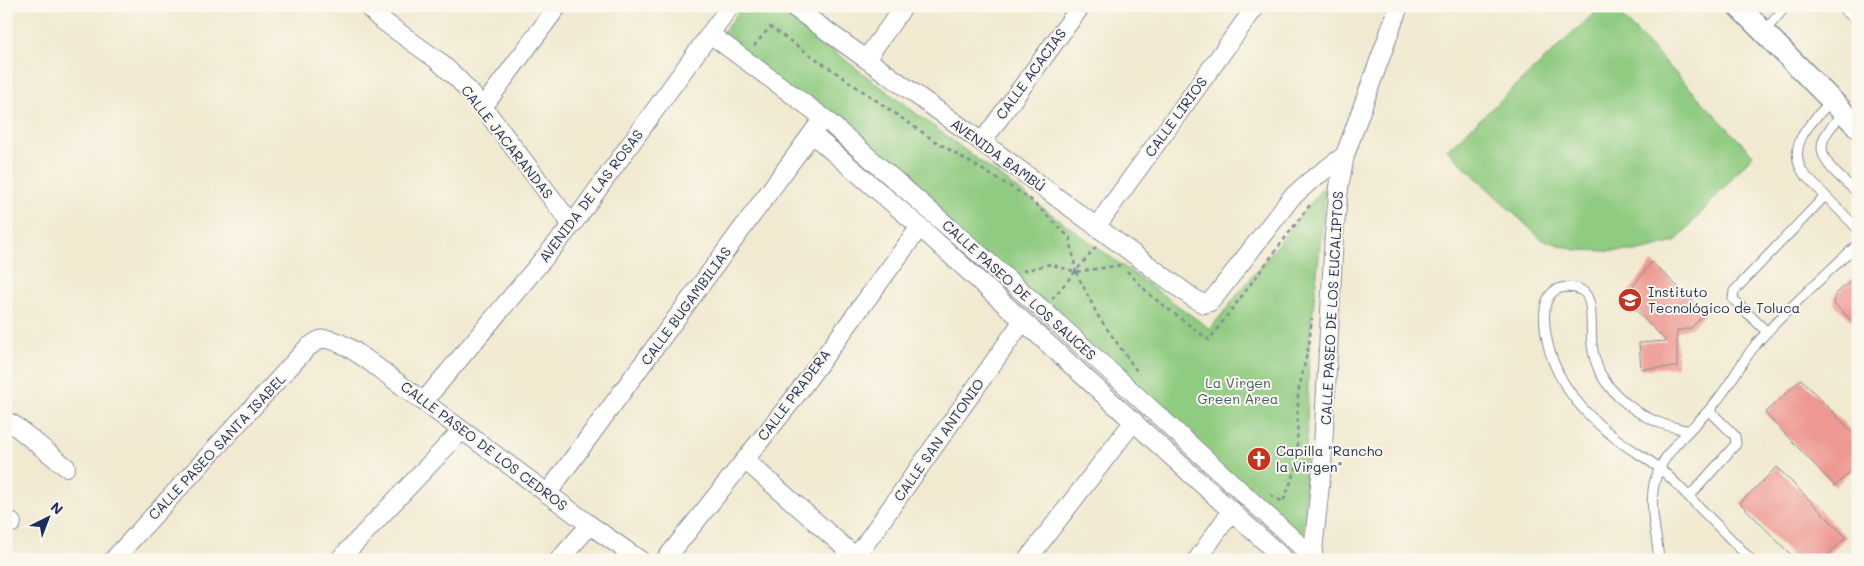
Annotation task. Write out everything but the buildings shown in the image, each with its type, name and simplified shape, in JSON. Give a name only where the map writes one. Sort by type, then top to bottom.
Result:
[{"type":"street","points":[[483,108],[558,6]]},
{"type":"street","name":"AVENIDA DE LAS ROSAS","points":[[424,401],[572,225],[730,6]]},
{"type":"street","name":"AVENIDA BAMBÚ","points":[[792,6],[982,142],[1193,298],[1204,304],[1210,302],[1217,294],[1291,198],[1345,155]]},
{"type":"street","points":[[866,59],[904,6]]},
{"type":"street","name":"CALLE ACACIAS","points":[[982,142],[1080,6]]},
{"type":"street","name":"CALLE LIRIOS","points":[[1101,231],[1256,6]]},
{"type":"street","name":"CALLE PASEO DE LOS EUCALIPTOS","points":[[1314,559],[1322,467],[1338,186],[1345,155],[1400,6]]},
{"type":"street","points":[[1738,6],[1844,113]]},
{"type":"street","name":"CALLE JACARANDAS","points":[[378,10],[458,79],[483,108],[572,225]]},
{"type":"street","name":"CALLE PASEO DE LOS SAUCES","points":[[710,34],[824,118],[1042,309],[1314,559]]},
{"type":"street","name":"CALLE BUGAMBILIAS","points":[[547,494],[824,118]]},
{"type":"street","name":"CALLE PASEO DE LOS SAUCES","points":[[812,134],[920,227],[1285,560]]},
{"type":"street","name":"CALLE PRADERA","points":[[665,560],[746,460],[920,227]]},
{"type":"street","name":"CALLE SAN ANTONIO","points":[[857,558],[1022,322]]},
{"type":"street","name":"CALLE PASEO DE LOS CEDROS","points":[[324,339],[345,346],[399,382],[461,431],[640,560]]},
{"type":"street","name":"CALLE PASEO SANTA ISABEL","points":[[113,560],[307,348],[317,341],[324,339]]},
{"type":"street","points":[[6,421],[14,425],[66,467]]},
{"type":"street","points":[[1026,560],[1134,421]]},
{"type":"street","points":[[340,560],[461,431]]},
{"type":"street","points":[[746,460],[857,558]]},
{"type":"street","points":[[1197,560],[1232,510]]},
{"type":"street","points":[[559,560],[590,525]]},
{"type":"lane","points":[[1764,32],[1786,6]]},
{"type":"lane","points":[[1840,6],[1858,22]]},
{"type":"lane","points":[[1844,113],[1825,136],[1822,151],[1828,162],[1858,192]]},
{"type":"lane","points":[[1844,113],[1802,135],[1796,158],[1804,174],[1858,229]]},
{"type":"lane","points":[[1767,332],[1733,299],[1734,290],[1825,196]]},
{"type":"lane","points":[[1659,560],[1652,493],[1660,468],[1674,447],[1709,410],[1750,352],[1767,332],[1858,244]]},
{"type":"lane","points":[[1690,431],[1658,423],[1626,403],[1606,382],[1596,361],[1592,343],[1589,300],[1584,292],[1580,289],[1559,288],[1550,294],[1546,304],[1545,329],[1550,353],[1559,375],[1572,397],[1586,413],[1622,443],[1660,468],[1752,560]]},
{"type":"lane","points":[[1689,497],[1736,444],[1735,436],[1709,410]]},
{"type":"path","points":[[754,46],[770,26],[935,142],[1028,198],[1070,238],[1076,272],[1098,316],[1144,379]]},
{"type":"path","points":[[1023,271],[1050,264],[1076,272],[1122,265],[1151,296],[1209,340],[1315,198]]},
{"type":"path","points":[[1042,309],[1076,272],[1101,231]]},
{"type":"path","points":[[1266,492],[1283,502],[1297,466],[1298,392],[1309,345],[1312,316]]},
{"type":"green space","name":"La Virgen Green Area","points":[[743,6],[773,6],[1029,198],[1210,329],[1327,183],[1309,345],[1304,543],[720,36]]},
{"type":"green space","points":[[1602,6],[1612,6],[1753,155],[1675,242],[1640,251],[1575,250],[1541,239],[1447,150]]},
{"type":"place","name":"Instituto Tecnológico de Toluca","points":[[1630,300]]},
{"type":"place","name":"Capilla \"Rancho la Virgen\"","points":[[1259,459]]}]
